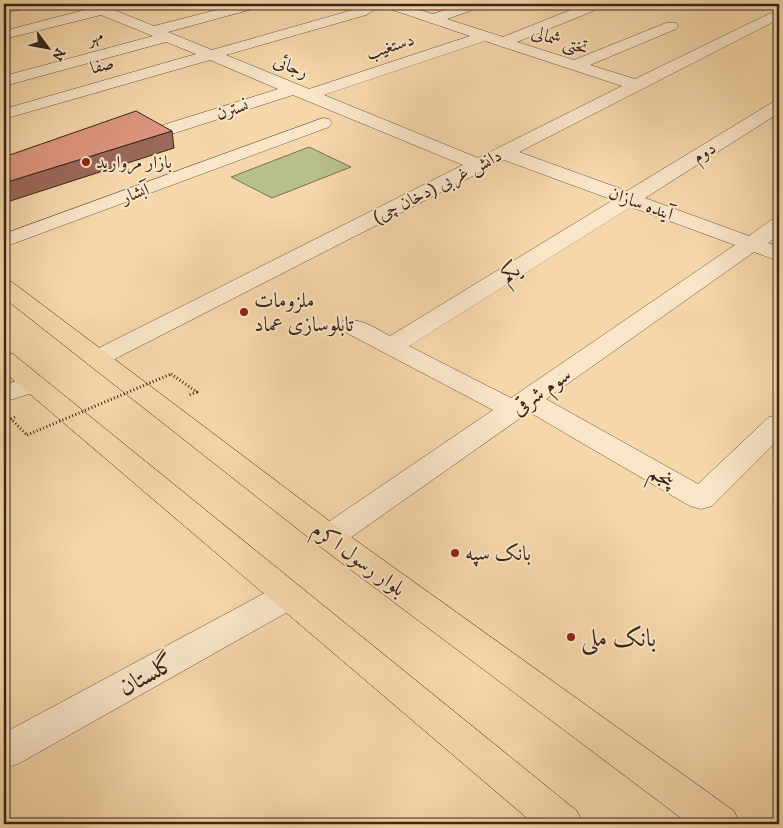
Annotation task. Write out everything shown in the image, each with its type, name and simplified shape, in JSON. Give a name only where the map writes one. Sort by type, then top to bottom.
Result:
[{"type":"main road","name":"بلوار رسول اکرم","points":[[4,287],[329,537],[720,824]]},
{"type":"main road","points":[[4,359],[16,399],[288,596],[564,824]]},
{"type":"street","points":[[4,9],[27,4]]},
{"type":"street","name":"مهر","points":[[4,81],[255,4]]},
{"type":"street","name":"صفا","points":[[4,114],[361,12],[375,4]]},
{"type":"street","name":"تختی شمالی","points":[[386,4],[636,86]]},
{"type":"street","points":[[434,19],[476,4]]},
{"type":"street","points":[[765,4],[779,7]]},
{"type":"street","points":[[4,36],[95,6]]},
{"type":"street","name":"رجائی","points":[[95,6],[479,165]]},
{"type":"street","points":[[503,42],[588,8]]},
{"type":"street","name":"دانش غربی (دخان چی)","points":[[96,359],[779,13]]},
{"type":"street","points":[[575,65],[671,26]]},
{"type":"street","points":[[752,26],[779,33]]},
{"type":"street","name":"دستغیب","points":[[301,92],[485,36]]},
{"type":"street","name":"نسترن","points":[[169,129],[301,92]]},
{"type":"street","name":"دوم","points":[[628,198],[779,106]]},
{"type":"street","name":"آبشار","points":[[4,241],[323,123]]},
{"type":"street","name":"آینده سازان","points":[[503,153],[779,254]]},
{"type":"street","name":"یکم","points":[[391,346],[628,198]]},
{"type":"street","name":"سوم شرقی","points":[[329,537],[779,225]]},
{"type":"street","points":[[352,326],[391,346],[521,405]]},
{"type":"street","name":"پنجم","points":[[521,405],[701,499],[779,423]]},
{"type":"street","name":"گلستان","points":[[4,752],[288,596]]},
{"type":"path","points":[[16,399],[27,435],[171,374],[197,392]]},
{"type":"green space","points":[[309,147],[351,167],[272,198],[231,177]]},
{"type":"building","points":[[136,111],[172,131],[4,183],[4,157]]},
{"type":"place","name":"بازار مروارید","points":[[86,162]]},
{"type":"place","name":"ملزومات تابلوسازی عماد","points":[[244,312]]},
{"type":"place","name":"بانک سپه","points":[[455,553]]},
{"type":"place","name":"بانک ملی","points":[[571,637]]}]
